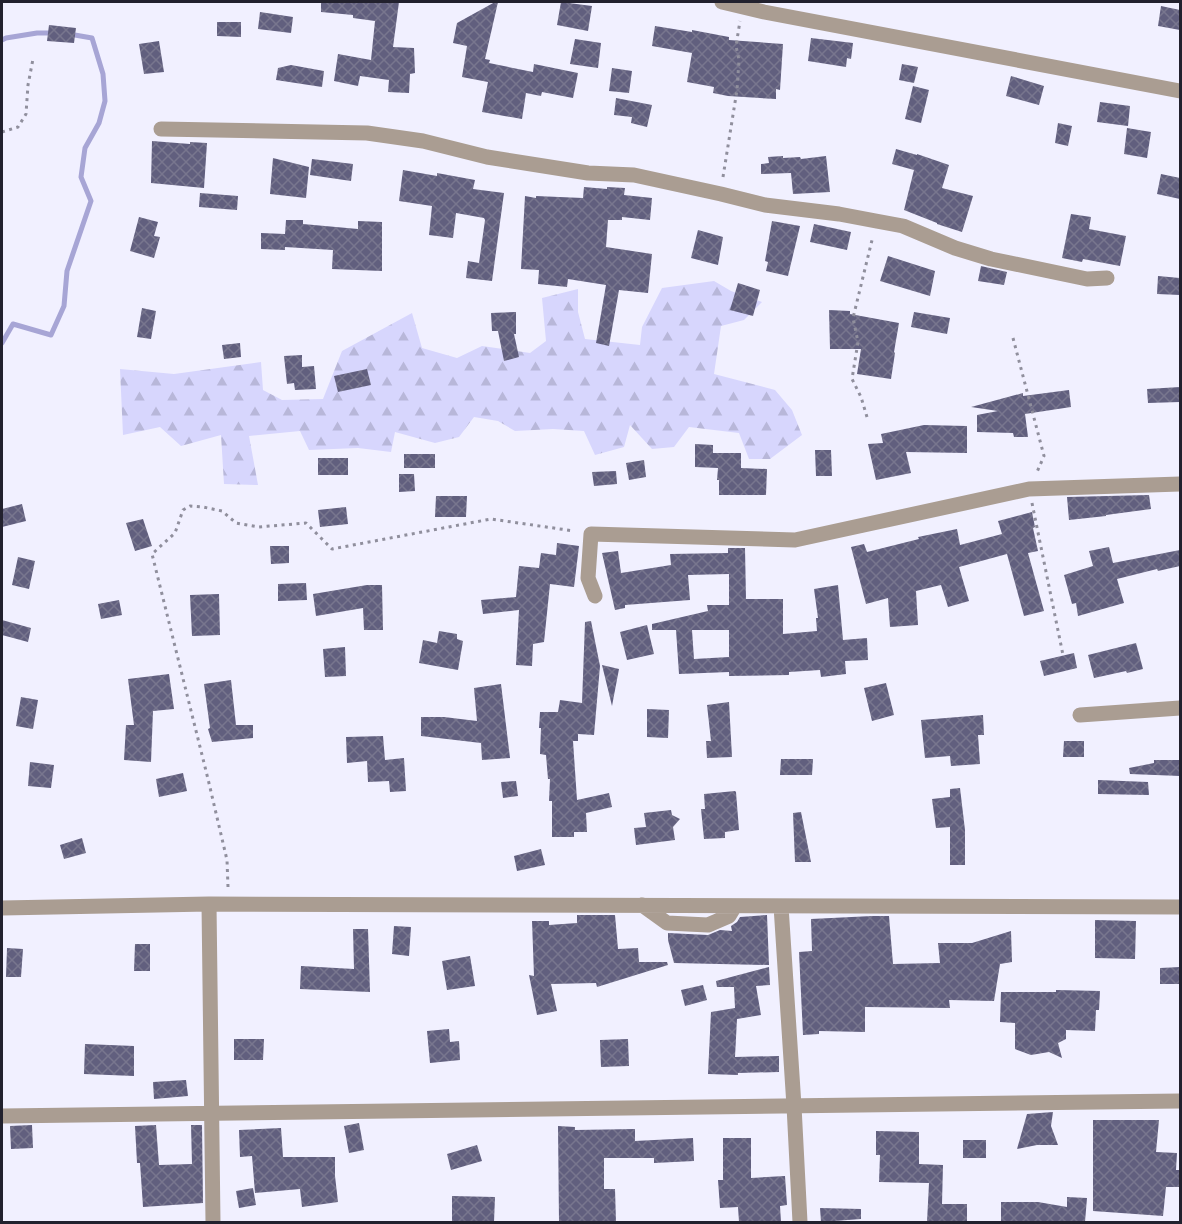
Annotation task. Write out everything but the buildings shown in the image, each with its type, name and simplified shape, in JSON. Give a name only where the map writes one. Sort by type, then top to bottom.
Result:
[{"type":"street","points":[[722,2],[763,7],[1180,91]]},
{"type":"street","points":[[161,129],[367,133],[423,141],[487,157],[588,173],[634,175],[765,205],[839,214],[903,226],[955,248],[991,259],[1087,279],[1107,278]]},
{"type":"street","points":[[595,596],[588,578],[591,534],[795,540],[1029,489],[1180,484]]},
{"type":"street","points":[[1080,715],[1180,708]]},
{"type":"street","points":[[209,904],[213,1222]]},
{"type":"street","points":[[2,908],[209,904],[1180,907]]},
{"type":"street","points":[[781,906],[800,1222]]},
{"type":"street","points":[[2,1116],[1180,1101]]},
{"type":"path","points":[[721,194],[737,90],[739,60],[736,46],[742,6]]},
{"type":"path","points":[[2,132],[18,127],[26,114],[33,59]]},
{"type":"path","points":[[867,417],[852,379],[858,342],[853,318],[876,221]]},
{"type":"path","points":[[229,904],[227,860],[152,554],[175,532],[183,510],[190,506],[222,511],[236,523],[259,527],[306,523],[332,549],[491,519],[591,534]]},
{"type":"green space","points":[[714,281],[731,291],[762,302],[744,320],[721,326],[714,374],[775,390],[792,410],[802,435],[770,459],[749,459],[739,433],[689,427],[674,447],[652,449],[630,425],[624,447],[595,455],[584,431],[553,429],[515,431],[498,421],[474,417],[459,437],[435,443],[395,432],[391,452],[358,448],[309,450],[300,431],[249,436],[258,485],[224,484],[221,435],[181,446],[160,427],[123,435],[120,369],[174,374],[261,362],[263,390],[282,400],[323,399],[342,351],[412,313],[422,348],[457,358],[482,346],[530,353],[546,341],[542,298],[578,289],[578,312],[585,339],[640,345],[642,327],[662,288]]},
{"type":"waterway","points":[[2,40],[37,33],[54,33]]},
{"type":"waterway","points":[[2,343],[13,324],[51,335],[64,306],[67,271],[91,201],[81,177],[85,148],[99,123],[105,101],[103,74],[92,38],[69,34]]}]
